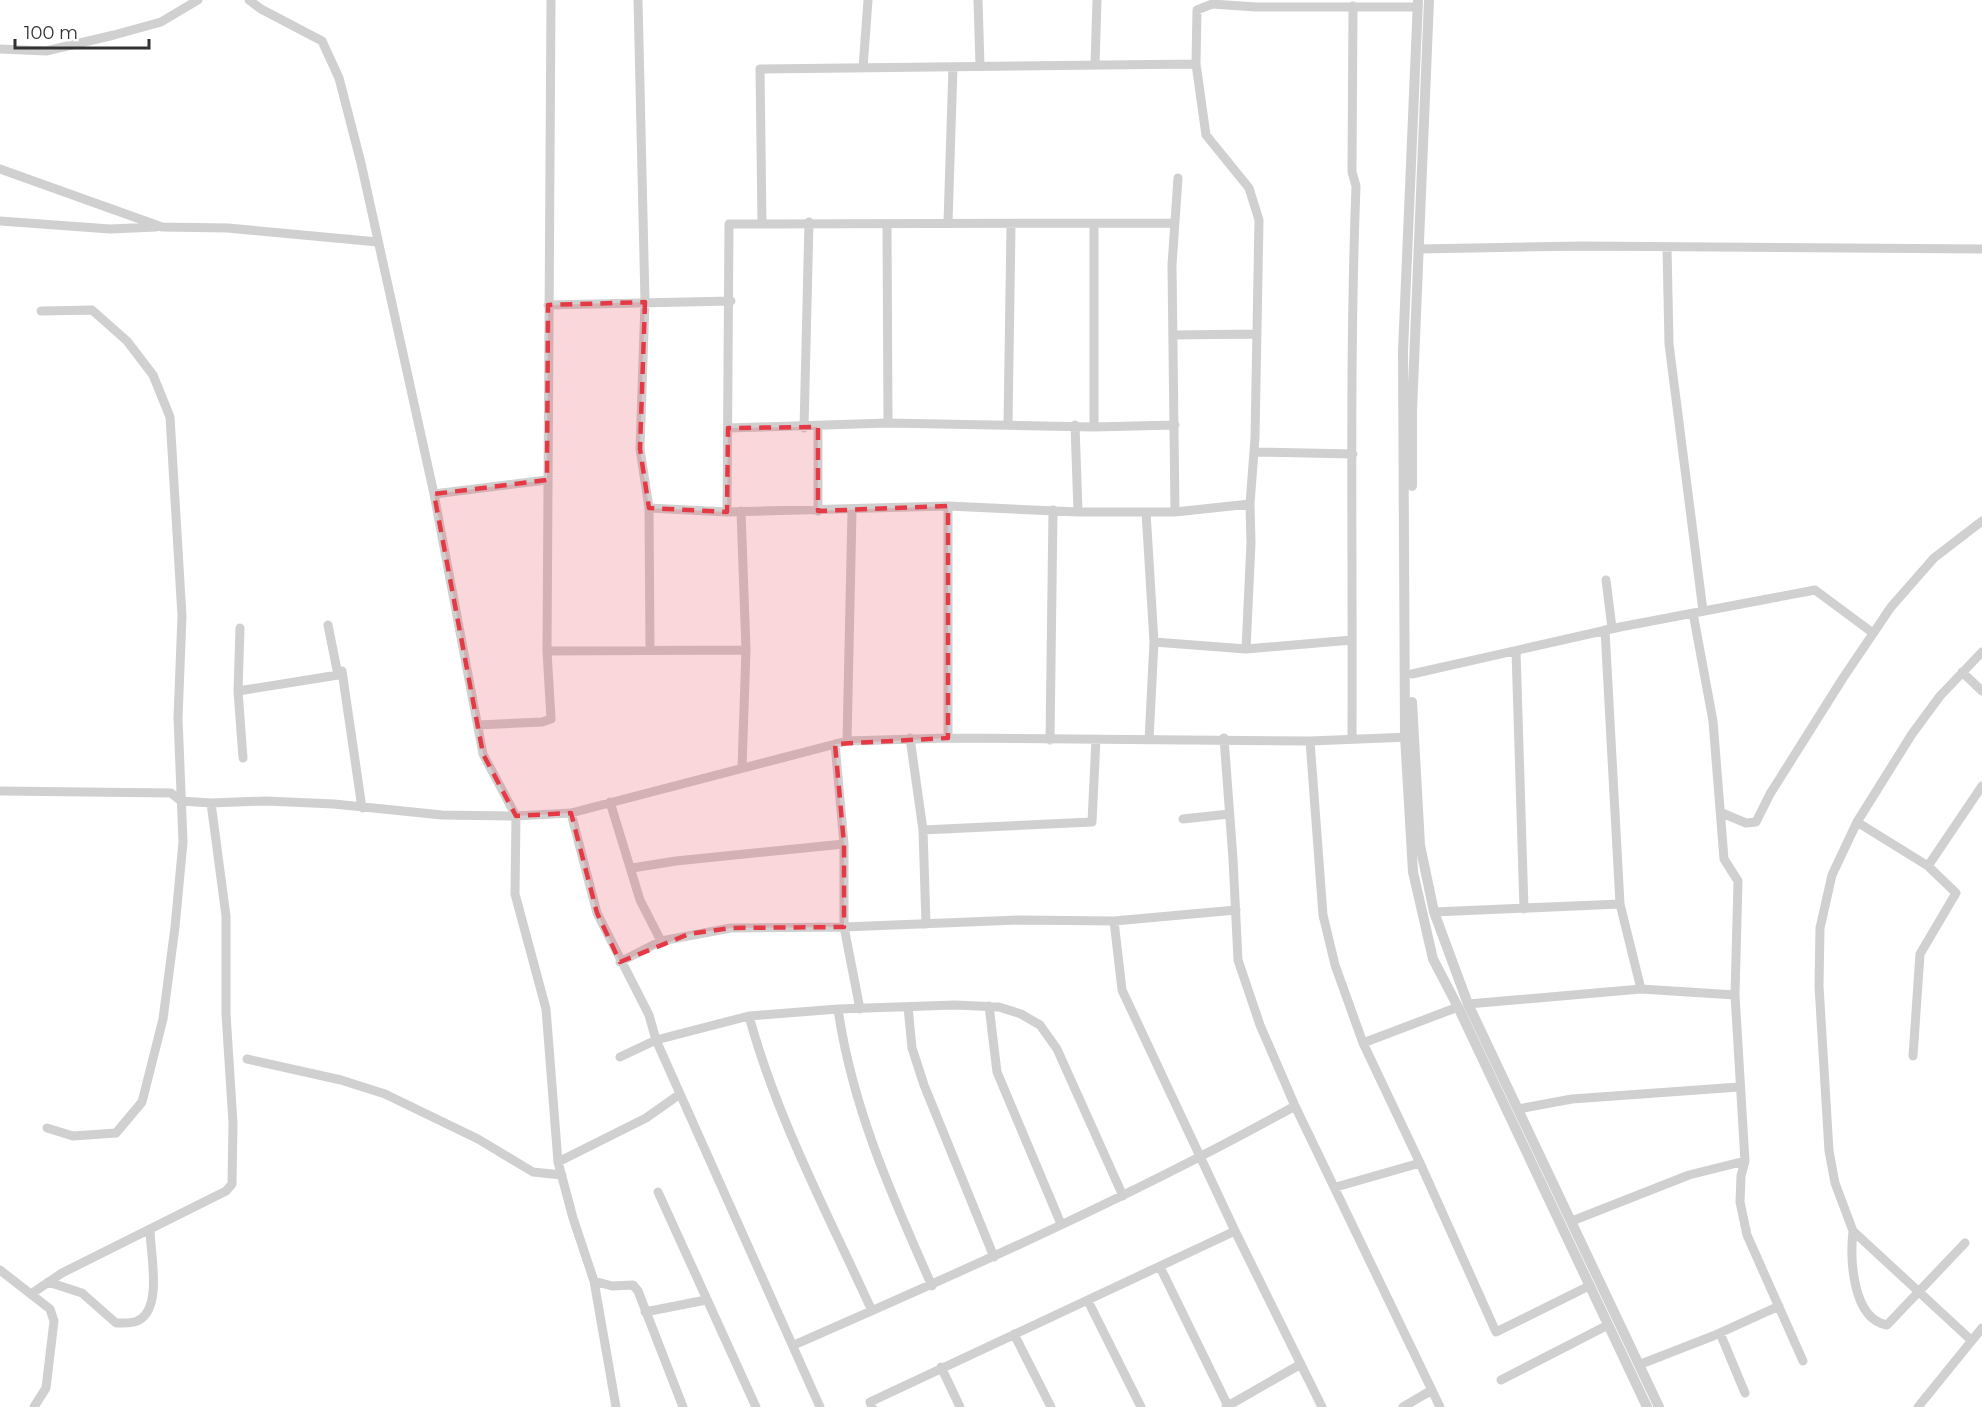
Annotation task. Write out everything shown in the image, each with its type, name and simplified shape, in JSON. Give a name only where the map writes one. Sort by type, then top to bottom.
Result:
[{"type":"street","points":[[0,49],[46,51],[114,35],[161,22],[198,0]]},
{"type":"street","points":[[249,0],[261,9],[322,41],[339,78],[361,163],[434,494],[483,754],[516,816],[515,894],[546,1009],[558,1162],[594,1281],[616,1407]]},
{"type":"street","points":[[478,725],[542,722],[551,719],[547,651],[547,480],[551,0]]},
{"type":"street","points":[[638,0],[645,302],[640,449],[649,508],[650,649]]},
{"type":"street","points":[[864,68],[868,0]]},
{"type":"street","points":[[978,0],[980,66]]},
{"type":"street","points":[[1095,65],[1097,0]]},
{"type":"street","points":[[1429,0],[1412,411],[1412,674],[1409,736],[1420,845],[1434,912],[1463,1006],[1588,1286],[1647,1407]]},
{"type":"street","points":[[1246,649],[1260,220],[1249,188],[1206,135],[1196,64],[1197,10],[1212,2],[1353,6],[1418,3],[1403,351],[1413,872],[1433,959],[1463,1006],[1518,1108],[1641,1364],[1659,1407]]},
{"type":"street","points":[[1352,739],[1351,338],[1356,186],[1352,172],[1353,6]]},
{"type":"street","points":[[762,224],[760,69],[1196,64]]},
{"type":"street","points":[[948,222],[953,67]]},
{"type":"street","points":[[0,170],[162,227]]},
{"type":"street","points":[[1175,512],[1172,265],[1178,178]]},
{"type":"street","points":[[0,221],[110,229],[228,228],[378,242]]},
{"type":"street","points":[[804,428],[809,222]]},
{"type":"street","points":[[727,512],[731,301],[729,224],[809,222],[887,224],[948,222],[1011,225],[1175,223]]},
{"type":"street","points":[[887,224],[888,423]]},
{"type":"street","points":[[1008,425],[1011,225]]},
{"type":"street","points":[[1094,225],[1094,427]]},
{"type":"street","points":[[1419,249],[1667,247],[1982,249]]},
{"type":"street","points":[[1667,247],[1669,344],[1698,612],[1713,721],[1724,859],[1738,881],[1735,995],[1745,1161],[1741,1176],[1740,1202],[1747,1235],[1803,1361]]},
{"type":"street","points":[[548,304],[731,301]]},
{"type":"street","points":[[40,311],[92,310],[127,341],[153,375],[170,417],[182,616],[178,718],[183,842],[176,927],[163,1019],[142,1102],[116,1132],[73,1136],[47,1128]]},
{"type":"street","points":[[1174,335],[1256,334]]},
{"type":"street","points":[[728,428],[804,428],[888,423],[1094,427],[1175,425]]},
{"type":"street","points":[[1075,425],[1078,512]]},
{"type":"street","points":[[818,427],[818,511]]},
{"type":"street","points":[[1254,452],[1353,454]]},
{"type":"street","points":[[434,494],[547,480]]},
{"type":"street","points":[[649,508],[727,512],[852,511],[948,506],[1078,512],[1175,512],[1250,504]]},
{"type":"street","points":[[948,506],[948,738]]},
{"type":"street","points":[[1050,740],[1053,510]]},
{"type":"street","points":[[741,511],[746,651],[742,768]]},
{"type":"street","points":[[847,741],[852,511]]},
{"type":"street","points":[[1146,512],[1154,642],[1149,740]]},
{"type":"street","points":[[1722,813],[1746,823],[1756,822],[1776,785],[1891,607],[1934,558],[1982,521]]},
{"type":"street","points":[[1605,630],[1612,628],[1606,580]]},
{"type":"street","points":[[1412,674],[1605,630],[1815,590],[1873,633]]},
{"type":"street","points":[[328,625],[338,675]]},
{"type":"street","points":[[240,628],[238,691],[243,758]]},
{"type":"street","points":[[1605,630],[1620,904],[1641,989]]},
{"type":"street","points":[[1154,642],[1246,649],[1352,640]]},
{"type":"street","points":[[547,651],[650,649],[746,651]]},
{"type":"street","points":[[1516,651],[1524,909]]},
{"type":"street","points":[[1971,1340],[1853,1231],[1835,1183],[1829,1152],[1819,986],[1820,928],[1832,874],[1857,822],[1912,734],[1962,672],[1982,652]]},
{"type":"street","points":[[238,691],[338,675],[342,671],[362,808]]},
{"type":"street","points":[[1962,672],[1982,691]]},
{"type":"street","points":[[0,791],[171,793],[181,801],[211,803],[266,801],[442,815],[516,816],[571,813],[847,741],[910,738],[1149,740],[1224,738],[1310,741],[1409,736]]},
{"type":"street","points":[[910,738],[923,830],[926,924]]},
{"type":"street","points":[[1224,738],[1238,960],[1260,1025],[1295,1106],[1440,1407]]},
{"type":"street","points":[[923,830],[1092,822],[1096,739]]},
{"type":"street","points":[[1310,741],[1323,915],[1335,964],[1363,1043],[1496,1332],[1588,1286]]},
{"type":"street","points":[[835,744],[844,844],[844,927],[861,1009]]},
{"type":"street","points":[[1928,866],[1982,786]]},
{"type":"street","points":[[610,802],[640,900],[661,941]]},
{"type":"street","points":[[31,1294],[48,1282],[226,1191],[232,1184],[233,1123],[226,1014],[226,916],[211,803]]},
{"type":"street","points":[[571,813],[597,913],[649,1015],[656,1040],[820,1407]]},
{"type":"street","points":[[1183,819],[1229,814]]},
{"type":"street","points":[[1857,822],[1928,866],[1956,893],[1920,954],[1913,1056]]},
{"type":"street","points":[[632,868],[676,861],[844,844]]},
{"type":"street","points":[[1434,912],[1620,904]]},
{"type":"street","points":[[620,962],[661,941],[731,928],[844,927],[1021,920],[1114,921],[1236,910]]},
{"type":"street","points":[[1114,921],[1122,990],[1235,1232],[1322,1407]]},
{"type":"street","points":[[1363,1043],[1463,1006],[1641,989],[1735,995]]},
{"type":"street","points":[[620,1057],[656,1040],[749,1016],[838,1009],[989,1006],[1021,1014],[1040,1025],[1057,1049],[1123,1196]]},
{"type":"street","points":[[989,1006],[997,1072],[1061,1224]]},
{"type":"street","points":[[908,1007],[912,1048],[924,1085],[994,1257]]},
{"type":"street","points":[[838,1009],[845,1056],[856,1100],[890,1190],[932,1286]]},
{"type":"street","points":[[749,1016],[761,1060],[785,1120],[872,1311]]},
{"type":"street","points":[[247,1059],[342,1080],[385,1095],[478,1139],[533,1172],[561,1175]]},
{"type":"street","points":[[1518,1108],[1572,1099],[1739,1087]]},
{"type":"street","points":[[558,1162],[646,1118],[680,1094]]},
{"type":"street","points":[[794,1345],[932,1286],[1123,1196],[1201,1158],[1295,1106]]},
{"type":"street","points":[[1572,1221],[1689,1175],[1745,1161]]},
{"type":"street","points":[[1336,1187],[1420,1163]]},
{"type":"street","points":[[658,1192],[756,1407]]},
{"type":"street","points":[[48,1282],[82,1293],[116,1323],[138,1321],[147,1313],[154,1295],[150,1229]]},
{"type":"street","points":[[1853,1231],[1850,1258],[1862,1305],[1876,1322],[1887,1325],[1920,1293],[1965,1243]]},
{"type":"street","points":[[872,1407],[870,1402],[941,1367],[1235,1232]]},
{"type":"street","points":[[1160,1266],[1227,1407],[1301,1364]]},
{"type":"street","points":[[0,1270],[50,1309],[54,1322],[46,1388],[34,1407]]},
{"type":"street","points":[[594,1281],[612,1286],[633,1285],[683,1407]]},
{"type":"street","points":[[645,1312],[706,1300]]},
{"type":"street","points":[[1088,1301],[1141,1407]]},
{"type":"street","points":[[1641,1364],[1720,1333],[1779,1306]]},
{"type":"street","points":[[1501,1380],[1608,1325]]},
{"type":"street","points":[[1918,1407],[1982,1328]]},
{"type":"street","points":[[1720,1333],[1745,1393]]},
{"type":"street","points":[[1014,1334],[1051,1407]]},
{"type":"street","points":[[941,1367],[960,1407]]},
{"type":"street","points":[[1403,1407],[1432,1390]]},
{"type":"highlighted area","points":[[645,302],[640,449],[649,508],[727,512],[728,428],[818,427],[818,511],[948,506],[948,738],[835,744],[844,844],[844,927],[731,928],[689,934],[620,962],[597,913],[571,813],[516,816],[483,754],[434,494],[547,480],[548,305]]}]
